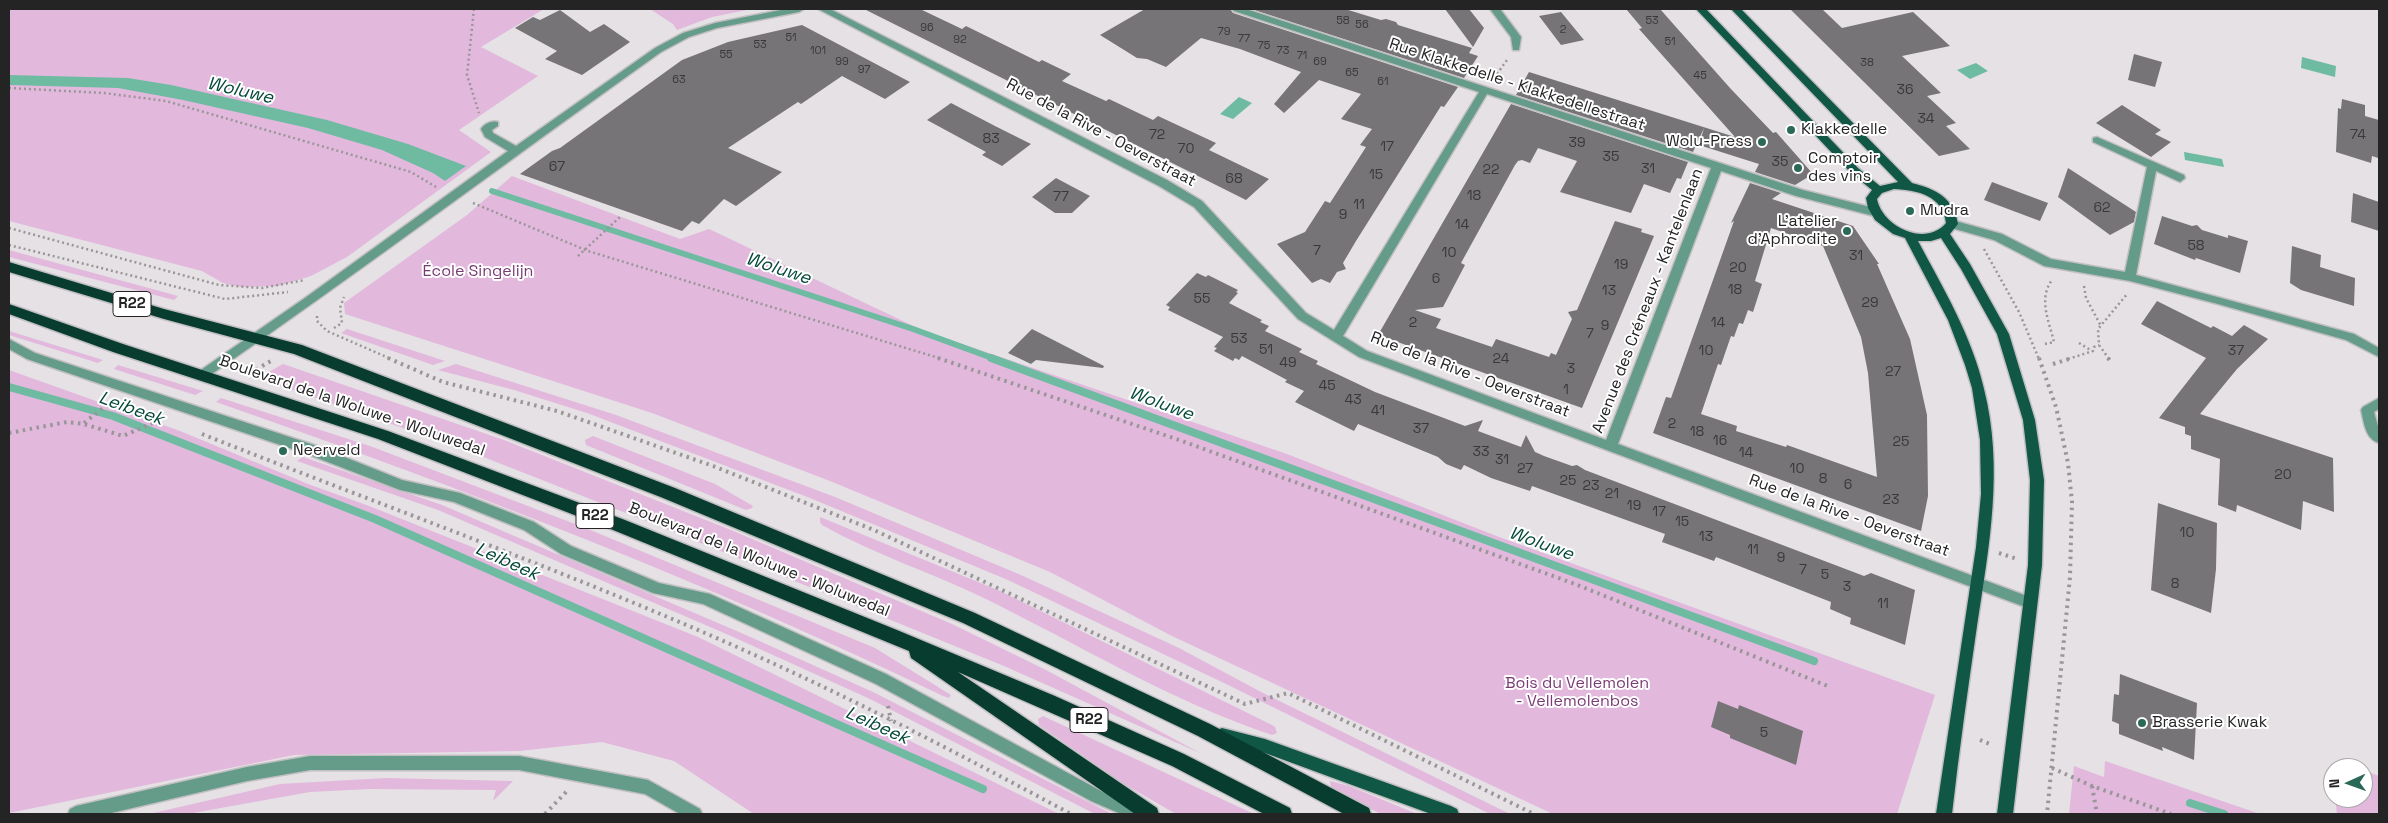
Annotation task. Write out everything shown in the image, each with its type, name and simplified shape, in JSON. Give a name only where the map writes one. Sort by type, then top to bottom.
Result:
[{"type":"highway","name":"Boulevard de la Woluwe - Woluwedal","points":[[9,266],[164,314],[297,349],[669,493],[942,606],[1204,730],[1362,814]]},
{"type":"highway","name":"Boulevard de la Woluwe - Woluwedal","points":[[9,309],[118,348],[383,434],[619,525],[891,635],[1178,760],[1283,814]]},
{"type":"highway","points":[[891,635],[1150,814]]},
{"type":"main road","points":[[1701,9],[1854,170],[1878,190]]},
{"type":"main road","points":[[1736,9],[1908,185]]},
{"type":"main road","points":[[1948,228],[1930,237],[1909,235],[1888,226],[1874,212],[1871,198],[1878,190],[1893,184],[1908,185],[1920,188],[1940,199],[1952,213],[1948,228],[1966,267],[2002,334],[2029,420],[2037,480],[2035,565],[2005,814]]},
{"type":"main road","points":[[1909,235],[1952,317],[1967,354],[1983,411],[1989,467],[1983,547],[1954,732],[1944,814]]},
{"type":"main road","name":"Boulevard de la Woluwe - Woluwedal","points":[[1204,730],[1265,746],[1451,814]]},
{"type":"street","points":[[202,375],[309,301],[631,68],[686,35],[714,26],[798,9]]},
{"type":"street","name":"Rue de la Rive - Oeverstraat","points":[[823,9],[1163,182],[1198,204],[1302,316],[1363,354],[2030,603]]},
{"type":"street","name":"Rue Klakkedelle - Klakkedellestraat","points":[[1237,9],[1800,193],[1874,212]]},
{"type":"street","points":[[1496,9],[1516,37],[1516,48]]},
{"type":"street","points":[[1336,338],[1485,90]]},
{"type":"street","points":[[494,124],[486,129],[489,135],[516,150]]},
{"type":"street","points":[[2097,140],[2180,178]]},
{"type":"street","name":"Avenue des Créneaux - Kantelenlaan","points":[[1610,447],[1717,166]]},
{"type":"street","points":[[2130,278],[2152,166]]},
{"type":"street","points":[[1948,228],[1998,237],[2048,263],[2130,278],[2350,337],[2379,353]]},
{"type":"street","points":[[9,343],[31,356],[294,444],[400,484],[455,497],[529,526],[566,550],[658,589],[705,598],[872,674],[1096,796],[1139,814]]},
{"type":"street","points":[[2379,403],[2367,410],[2372,430],[2379,438]]},
{"type":"street","points":[[76,814],[120,809],[247,774],[310,763],[520,763],[648,786],[694,814]]},
{"type":"path","points":[[474,9],[467,75],[480,115]]},
{"type":"path","points":[[1485,90],[1516,48]]},
{"type":"path","points":[[9,88],[104,93],[166,101],[411,172],[441,190]]},
{"type":"path","points":[[470,202],[588,251],[894,342],[1182,441],[1575,584],[1830,688]]},
{"type":"path","points":[[578,256],[620,217]]},
{"type":"path","points":[[9,228],[190,279],[236,289],[277,288],[308,279]]},
{"type":"path","points":[[9,245],[190,292],[225,299],[284,292],[297,293],[309,301],[316,309],[318,322],[327,331],[443,382],[557,411],[713,466],[865,526],[1245,704],[1288,692],[1534,814]]},
{"type":"path","points":[[2045,344],[2054,342],[2044,299],[2046,286],[2055,277]]},
{"type":"path","points":[[2087,280],[2083,288],[2101,326]]},
{"type":"path","points":[[2111,362],[2099,345],[2098,329],[2130,290]]},
{"type":"path","points":[[334,328],[342,323],[340,308],[346,294]]},
{"type":"path","points":[[2079,343],[2093,351]]},
{"type":"path","points":[[2053,364],[2093,351],[2094,347],[2099,345]]},
{"type":"path","points":[[248,374],[273,360]]},
{"type":"path","points":[[103,398],[120,404]]},
{"type":"path","points":[[84,424],[107,405]]},
{"type":"path","points":[[9,433],[67,422],[84,424],[117,435],[131,433],[162,419],[156,416]]},
{"type":"path","points":[[200,433],[557,572],[722,640],[868,708],[1071,814]]},
{"type":"path","points":[[1996,552],[2022,561]]},
{"type":"path","points":[[1980,740],[1998,747]]},
{"type":"path","points":[[2048,814],[2052,768],[2092,786],[2171,814]]},
{"type":"path","points":[[545,814],[572,786]]},
{"type":"path","points":[[2092,786],[2097,814]]},
{"type":"green space","points":[[9,9],[544,9],[481,47],[538,76],[459,130],[491,152],[347,257],[311,276],[278,286],[241,287],[223,283],[202,271],[9,221]]},
{"type":"green space","points":[[650,9],[752,9],[712,17],[677,30],[673,24]]},
{"type":"green space","name":"Bois du Vellemolen - Vellemolenbos","points":[[512,176],[680,239],[709,229],[924,331],[1287,454],[1499,537],[1935,695],[1897,814],[1553,814],[1172,636],[1050,572],[830,481],[652,413],[345,314],[344,303],[467,215]]},
{"type":"green space","points":[[9,250],[178,296],[174,300],[9,257]]},
{"type":"green space","points":[[347,329],[445,361],[433,365],[341,333]]},
{"type":"green space","points":[[9,331],[103,360],[98,363],[9,335]]},
{"type":"green space","points":[[283,364],[504,440],[731,530],[952,624],[1046,670],[1200,753],[1004,666],[659,526],[458,447],[258,378]]},
{"type":"green space","points":[[456,364],[616,415],[835,497],[1021,575],[1179,648],[1263,693],[1510,814],[1490,814],[1224,683],[1008,580],[810,498],[587,413],[514,390],[438,370]]},
{"type":"green space","points":[[118,365],[203,391],[195,395],[114,369]]},
{"type":"green space","points":[[9,370],[180,431],[308,484],[369,506],[698,637],[1059,814],[754,814],[674,761],[602,742],[519,751],[294,755],[9,813]]},
{"type":"green space","points":[[221,398],[370,446],[583,527],[875,648],[951,695],[949,698],[943,696],[765,614],[584,538],[401,468],[216,402]]},
{"type":"green space","points":[[593,436],[715,484],[753,506],[746,510],[586,445],[585,440]]},
{"type":"green space","points":[[303,457],[442,505],[746,635],[873,692],[1112,814],[1095,814],[870,699],[731,636],[438,510],[297,461]]},
{"type":"green space","points":[[820,517],[1000,591],[1272,725],[1277,733],[1272,735],[1235,722],[1163,690],[988,600],[842,536],[822,525]]},
{"type":"green space","points":[[1043,716],[1254,814],[1176,814],[1124,784],[1039,725],[1038,719]]},
{"type":"green space","points":[[2105,761],[2260,814],[2069,814],[2074,766],[2104,777]]},
{"type":"green space","points":[[2373,774],[2379,776],[2379,814],[2337,814],[2336,808],[2373,808]]},
{"type":"green space","points":[[386,778],[513,781],[493,801],[496,790],[370,789],[310,792],[187,814],[149,814],[280,784]]},
{"type":"green space","points":[[1330,781],[1349,786],[1417,814],[1381,814],[1335,791],[1331,788]]},
{"type":"shaded area","points":[[2302,57],[2336,66],[2335,77],[2301,68]]},
{"type":"shaded area","points":[[1976,63],[1988,71],[1970,79],[1957,70]]},
{"type":"shaded area","points":[[9,75],[128,78],[171,85],[327,120],[408,144],[466,166],[445,181],[433,173],[382,150],[308,128],[183,100],[118,88],[9,85]]},
{"type":"shaded area","points":[[1239,97],[1252,103],[1233,119],[1220,114]]},
{"type":"shaded area","points":[[2184,152],[2222,159],[2224,167],[2185,160]]},
{"type":"building","points":[[864,9],[920,9],[962,29],[966,26],[1039,62],[1042,60],[1071,74],[1062,81],[1106,101],[1109,99],[1153,120],[1158,116],[1216,143],[1209,150],[1269,179],[1246,200]]},
{"type":"building","points":[[1145,9],[1230,9],[1233,13],[1458,87],[1444,107],[1441,106],[1356,241],[1343,263],[1346,269],[1337,272],[1330,283],[1321,279],[1312,283],[1277,244],[1305,232],[1325,201],[1330,203],[1366,147],[1360,145],[1372,129],[1341,119],[1361,94],[1319,80],[1284,113],[1274,104],[1301,72],[1240,49],[1201,38],[1166,67],[1147,59],[1137,58],[1100,35]]},
{"type":"building","points":[[1251,9],[1345,9],[1381,20],[1386,19],[1396,22],[1398,25],[1472,48],[1469,53],[1478,56],[1464,78]]},
{"type":"building","points":[[1445,9],[1469,9],[1484,28],[1473,47]]},
{"type":"building","points":[[1626,9],[1660,9],[1730,88],[1773,133],[1776,132],[1813,174],[1795,185],[1755,172],[1759,164],[1699,145],[1704,128],[1693,152],[1516,95],[1529,72],[1735,137],[1639,29],[1642,28]]},
{"type":"building","points":[[1790,9],[1822,9],[1842,28],[1913,12],[1950,46],[1902,56],[1941,93],[1927,96],[1956,123],[1946,126],[1970,149],[1939,156]]},
{"type":"building","points":[[560,10],[590,32],[604,24],[630,42],[582,75],[545,59],[557,51],[515,28],[533,17],[540,20]]},
{"type":"building","points":[[1561,12],[1584,40],[1561,45],[1539,16]]},
{"type":"building","points":[[802,25],[910,82],[885,99],[842,76],[801,104],[798,102],[728,148],[782,172],[736,206],[724,199],[699,224],[692,221],[682,231],[520,174],[552,151],[560,148],[682,60],[728,42]]},
{"type":"building","points":[[2134,54],[2162,62],[2155,87],[2128,80]]},
{"type":"building","points":[[2342,99],[2365,105],[2365,116],[2379,120],[2378,158],[2372,156],[2371,163],[2336,152],[2338,108],[2341,109]]},
{"type":"building","points":[[951,103],[1031,144],[1002,166],[982,155],[986,152],[927,120]]},
{"type":"building","points":[[1511,104],[1688,162],[1681,179],[1677,178],[1670,193],[1644,184],[1631,213],[1560,192],[1577,161],[1538,148],[1530,163],[1522,160],[1518,161],[1515,165],[1461,263],[1465,265],[1443,307],[1415,310],[1441,319],[1436,328],[1492,347],[1496,339],[1549,357],[1551,353],[1556,355],[1572,319],[1568,312],[1577,310],[1615,221],[1642,229],[1641,232],[1654,236],[1582,408],[1378,335]]},
{"type":"building","points":[[2122,105],[2161,130],[2155,134],[2171,142],[2151,157],[2096,123]]},
{"type":"building","points":[[2068,168],[2136,212],[2134,222],[2110,235],[2058,197]]},
{"type":"building","points":[[1056,178],[1090,196],[1072,213],[1055,213],[1032,197]]},
{"type":"building","points":[[1992,182],[2048,203],[2040,221],[1984,200]]},
{"type":"building","points":[[1750,183],[1781,193],[1772,199],[1853,226],[1879,264],[1877,264],[1910,339],[1927,415],[1928,496],[1921,531],[1653,433],[1666,397],[1671,398],[1734,221],[1731,223]],"holes":[[[1771,228],[1823,246],[1861,337],[1868,373],[1877,477],[1787,445],[1786,447],[1736,431],[1737,426],[1701,414],[1718,364],[1721,365],[1731,336],[1734,337],[1739,323],[1743,324],[1748,310],[1753,312],[1762,284],[1755,281]]]},
{"type":"building","points":[[2353,193],[2379,202],[2379,231],[2351,222]]},
{"type":"building","points":[[2162,216],[2192,226],[2197,225],[2202,230],[2228,238],[2228,235],[2248,241],[2240,273],[2196,258],[2195,260],[2154,244]]},
{"type":"building","points":[[2292,246],[2321,255],[2320,267],[2355,278],[2354,306],[2301,290],[2290,283]]},
{"type":"building","points":[[1197,273],[1206,277],[1208,275],[1238,290],[1236,292],[1238,293],[1229,303],[1262,320],[1260,322],[1269,326],[1265,331],[1302,349],[1299,352],[1318,361],[1316,364],[1375,392],[1465,426],[1483,420],[1478,431],[1521,447],[1526,435],[1535,452],[1544,456],[1572,466],[1577,465],[1585,470],[1864,576],[1871,573],[1915,590],[1905,645],[1850,624],[1851,618],[1830,609],[1831,602],[1716,557],[1714,561],[1662,542],[1665,534],[1532,486],[1530,491],[1491,478],[1464,465],[1461,470],[1446,464],[1438,457],[1358,424],[1354,431],[1295,402],[1304,391],[1285,382],[1287,380],[1242,356],[1239,360],[1235,358],[1233,361],[1214,351],[1217,348],[1214,347],[1223,337],[1168,310],[1170,307],[1166,305]]},
{"type":"building","points":[[2157,301],[2211,328],[2213,326],[2232,336],[2244,325],[2268,339],[2237,369],[2200,414],[2333,458],[2334,512],[2303,501],[2301,530],[2237,505],[2236,512],[2218,505],[2220,459],[2191,449],[2191,436],[2185,434],[2185,427],[2159,418],[2206,358],[2141,324]]},
{"type":"building","points":[[1032,329],[1104,366],[1103,368],[1036,360],[1031,364],[1008,353]]},
{"type":"building","points":[[2158,503],[2217,523],[2216,569],[2211,613],[2151,590]]},
{"type":"building","points":[[2120,674],[2197,703],[2194,760],[2162,747],[2163,751],[2119,734],[2119,724],[2112,721],[2114,694],[2119,695]]},
{"type":"building","points":[[1718,701],[1738,709],[1739,705],[1803,731],[1796,765],[1730,738],[1730,735],[1711,727]]},
{"type":"waterway","name":"Woluwe","points":[[492,191],[913,329],[995,359]]},
{"type":"waterway","name":"Woluwe","points":[[991,358],[1814,661]]},
{"type":"waterway","name":"Leibeek","points":[[9,387],[113,416],[375,519],[983,789]]},
{"type":"waterway","name":"Woluwe","points":[[2190,803],[2224,814]]},
{"type":"place","name":"Klakkedelle","points":[[1791,130]]},
{"type":"place","name":"Wolu-Press","points":[[1762,142]]},
{"type":"place","name":"Comptoir des vins","points":[[1798,168]]},
{"type":"place","name":"Mudra","points":[[1910,211]]},
{"type":"place","name":"L'atelier d'Aphrodite","points":[[1847,231]]},
{"type":"place","name":"Neerveld","points":[[283,451]]},
{"type":"place","name":"Brasserie Kwak","points":[[2142,723]]},
{"type":"park label","name":"École Singelijn","points":[[478,272]]}]
